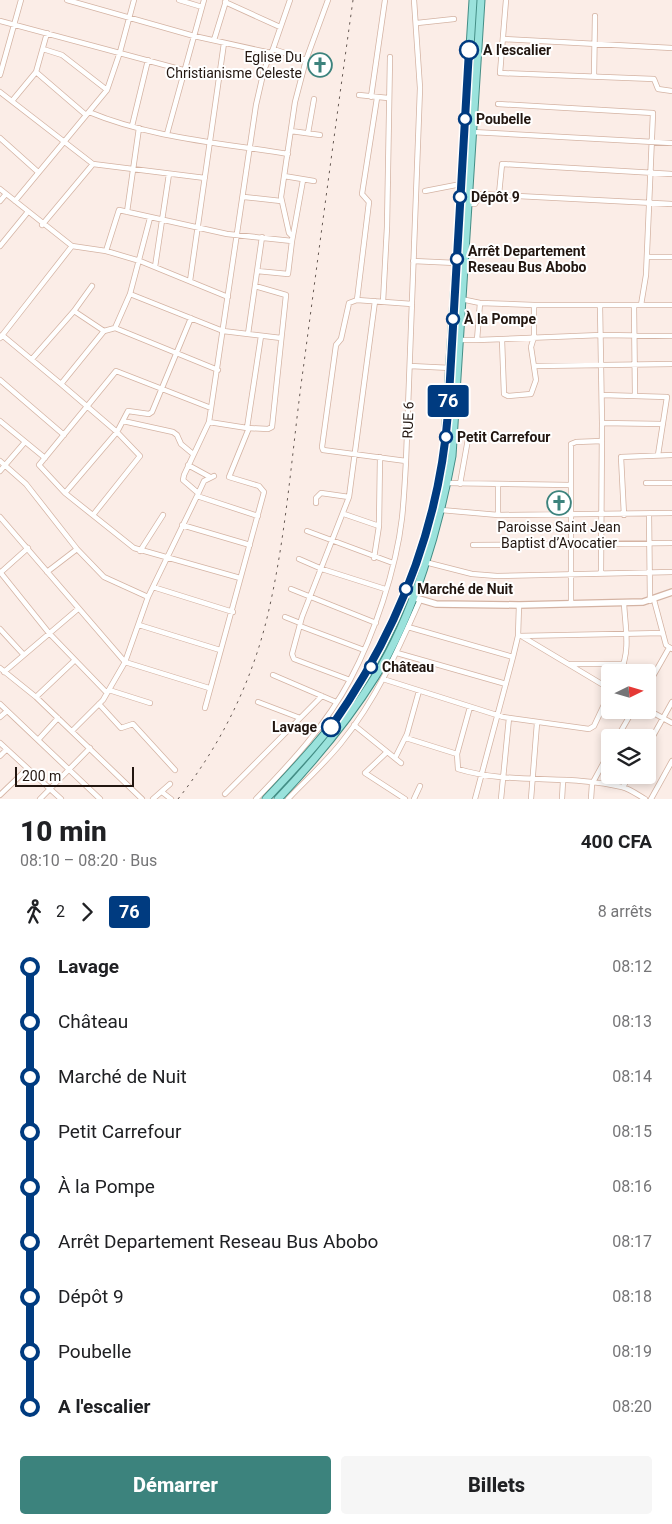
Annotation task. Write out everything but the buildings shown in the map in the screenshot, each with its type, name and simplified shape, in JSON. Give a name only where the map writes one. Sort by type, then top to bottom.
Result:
[{"type":"main road","points":[[278,799],[326,745],[376,676],[416,598],[441,510],[452,456],[456,263],[473,0]]},
{"type":"main road","points":[[266,799],[328,731],[356,691],[375,659],[400,607],[426,536],[444,455],[459,340],[482,0]]},
{"type":"street","points":[[0,75],[22,0]]},
{"type":"street","points":[[67,0],[194,36],[272,51],[306,60]]},
{"type":"street","points":[[15,201],[107,90],[120,52],[134,0]]},
{"type":"street","points":[[179,0],[202,7]]},
{"type":"street","points":[[167,134],[183,70],[204,0]]},
{"type":"street","points":[[258,516],[198,495],[183,480],[188,465],[209,422],[260,84],[290,0]]},
{"type":"street","points":[[292,239],[281,201],[295,102],[306,60],[328,0]]},
{"type":"street","points":[[371,97],[385,0]]},
{"type":"street","name":"RUE 6","points":[[256,799],[307,743],[350,680],[376,623],[393,563],[402,519],[410,366],[420,88],[414,0]]},
{"type":"street","points":[[506,0],[500,73],[654,78],[658,89],[672,91]]},
{"type":"street","points":[[214,40],[226,1],[280,27]]},
{"type":"street","points":[[594,76],[593,44],[595,16]]},
{"type":"street","points":[[417,23],[454,19]]},
{"type":"street","points":[[0,20],[183,70]]},
{"type":"street","points":[[12,101],[36,72],[48,33]]},
{"type":"street","points":[[503,39],[672,48]]},
{"type":"street","points":[[190,281],[224,43]]},
{"type":"street","points":[[43,49],[62,55],[107,90]]},
{"type":"street","points":[[383,302],[387,227],[390,57]]},
{"type":"street","points":[[132,126],[148,60]]},
{"type":"street","points":[[36,72],[87,114],[167,134],[288,154]]},
{"type":"street","points":[[0,92],[63,143],[93,164],[205,178]]},
{"type":"street","points":[[359,95],[388,98]]},
{"type":"street","points":[[358,300],[370,202],[362,194],[377,98]]},
{"type":"street","points":[[308,133],[314,99]]},
{"type":"street","points":[[498,104],[651,112],[653,114],[647,257],[641,305]]},
{"type":"street","points":[[127,212],[139,128]]},
{"type":"street","points":[[291,131],[320,135]]},
{"type":"street","points":[[472,132],[672,143]]},
{"type":"street","points":[[0,138],[38,172]]},
{"type":"street","points":[[42,225],[93,164]]},
{"type":"street","points":[[499,194],[502,164],[672,174]]},
{"type":"street","points":[[155,267],[170,174]]},
{"type":"street","points":[[284,176],[314,181]]},
{"type":"street","points":[[257,271],[288,274],[292,239],[303,180]]},
{"type":"street","points":[[425,191],[461,184]]},
{"type":"street","points":[[0,190],[42,225],[72,246],[106,251],[140,261],[228,297]]},
{"type":"street","points":[[0,201],[6,194]]},
{"type":"street","points":[[467,204],[475,204],[480,194],[672,204]]},
{"type":"street","points":[[244,197],[281,201]]},
{"type":"street","points":[[106,251],[118,211],[227,234],[239,233],[292,239]]},
{"type":"street","points":[[0,246],[27,213]]},
{"type":"street","points":[[114,328],[130,294],[150,218]]},
{"type":"street","points":[[248,334],[262,237]]},
{"type":"street","points":[[72,246],[1,337],[32,359],[117,432],[140,456],[93,515]]},
{"type":"street","points":[[647,257],[672,258]]},
{"type":"street","points":[[413,261],[456,263]]},
{"type":"street","points":[[32,359],[74,311],[92,286]]},
{"type":"street","points":[[209,422],[248,428],[268,429],[272,427],[286,295],[255,286]]},
{"type":"street","points":[[130,294],[223,331],[281,338]]},
{"type":"street","points":[[461,299],[480,303],[534,305],[672,305]]},
{"type":"street","points":[[406,461],[323,450],[322,447],[336,345],[341,339],[348,303],[358,300],[412,304]]},
{"type":"street","points":[[350,680],[294,659],[292,654],[300,625],[349,497],[375,301]]},
{"type":"street","points":[[477,340],[480,303]]},
{"type":"street","points":[[502,340],[506,396],[531,394],[536,380],[531,347],[534,337],[534,305]]},
{"type":"street","points":[[600,306],[602,365],[601,573]]},
{"type":"street","points":[[634,306],[635,395]]},
{"type":"street","points":[[74,311],[104,331]]},
{"type":"street","points":[[65,493],[117,432],[129,410],[151,413],[178,354],[191,318]]},
{"type":"street","points":[[61,384],[104,331],[114,328],[218,370]]},
{"type":"street","points":[[459,340],[502,340],[601,335],[672,336]]},
{"type":"street","points":[[205,708],[264,492],[263,488],[230,478],[229,476],[248,428],[261,336]]},
{"type":"street","points":[[535,366],[672,364]]},
{"type":"street","points":[[410,366],[454,368]]},
{"type":"street","points":[[211,408],[116,371],[40,463],[40,467],[65,493],[134,548],[240,578]]},
{"type":"street","points":[[0,380],[64,435]]},
{"type":"street","points":[[602,395],[667,396],[658,455]]},
{"type":"street","points":[[0,421],[45,458]]},
{"type":"street","points":[[123,421],[173,432],[177,434],[181,444],[193,454]]},
{"type":"street","points":[[602,423],[663,424]]},
{"type":"street","points":[[460,484],[468,439]]},
{"type":"street","points":[[571,604],[571,444],[576,442],[602,441]]},
{"type":"street","points":[[0,472],[25,442]]},
{"type":"street","points":[[624,514],[621,457],[672,455]]},
{"type":"street","points":[[374,558],[379,526],[380,457]]},
{"type":"street","points":[[0,461],[26,484],[77,549],[107,579],[148,597]]},
{"type":"street","points":[[72,731],[99,704],[125,662],[148,597],[166,557],[204,481],[212,477],[188,465]]},
{"type":"street","points":[[447,482],[498,485],[570,485]]},
{"type":"street","points":[[646,483],[672,483]]},
{"type":"street","points":[[498,485],[498,516]]},
{"type":"street","points":[[316,503],[316,498],[320,494],[349,497]]},
{"type":"street","points":[[441,510],[498,516],[672,513]]},
{"type":"street","points":[[344,514],[379,526]]},
{"type":"street","points":[[649,514],[649,573],[652,601],[666,646],[671,648],[656,672]]},
{"type":"street","points":[[140,551],[163,515]]},
{"type":"street","points":[[0,517],[125,662],[209,688]]},
{"type":"street","points":[[182,525],[250,545]]},
{"type":"street","points":[[307,531],[374,558],[393,563]]},
{"type":"street","points":[[474,546],[672,543]]},
{"type":"street","points":[[28,548],[0,573],[50,633],[108,691],[150,703]]},
{"type":"street","points":[[47,572],[77,549]]},
{"type":"street","points":[[299,559],[322,569],[385,589]]},
{"type":"street","points":[[425,562],[472,574],[497,576],[672,572]]},
{"type":"street","points":[[153,587],[232,612]]},
{"type":"street","points":[[291,588],[376,623]]},
{"type":"street","points":[[288,799],[326,760],[354,725],[397,653],[408,627],[416,598],[448,605],[624,603],[652,601],[672,592]]},
{"type":"street","points":[[624,603],[627,650],[624,664]]},
{"type":"street","points":[[475,799],[520,636],[519,605]]},
{"type":"street","points":[[78,609],[2,670],[58,718],[142,799]]},
{"type":"street","points":[[286,617],[300,625],[364,650]]},
{"type":"street","points":[[139,625],[220,650]]},
{"type":"street","points":[[408,627],[514,657]]},
{"type":"street","points":[[0,629],[23,654]]},
{"type":"street","points":[[520,636],[663,633]]},
{"type":"street","points":[[520,636],[601,685]]},
{"type":"street","points":[[397,653],[506,684]]},
{"type":"street","points":[[36,698],[75,660]]},
{"type":"street","points":[[569,664],[601,664]]},
{"type":"street","points":[[272,675],[336,702]]},
{"type":"street","points":[[383,678],[497,715],[537,723],[592,728],[601,710]]},
{"type":"street","points":[[395,758],[406,738],[419,691]]},
{"type":"street","points":[[226,794],[322,696]]},
{"type":"street","points":[[258,702],[300,718]]},
{"type":"street","points":[[656,731],[672,702]]},
{"type":"street","points":[[0,704],[100,799]]},
{"type":"street","points":[[99,704],[120,728],[133,724],[175,770]]},
{"type":"street","points":[[470,707],[457,754],[457,768],[480,776],[532,778],[624,787],[645,799]]},
{"type":"street","points":[[0,717],[7,711]]},
{"type":"street","points":[[656,714],[672,723]]},
{"type":"street","points":[[38,740],[58,718]]},
{"type":"street","points":[[501,799],[510,718]]},
{"type":"street","points":[[530,799],[537,723]]},
{"type":"street","points":[[354,725],[401,763]]},
{"type":"street","points":[[406,738],[457,754]]},
{"type":"street","points":[[0,743],[61,799]]},
{"type":"street","points":[[40,799],[90,748]]},
{"type":"street","points":[[0,756],[6,750]]},
{"type":"street","points":[[387,752],[366,773],[405,799]]},
{"type":"street","points":[[651,799],[672,761]]},
{"type":"street","points":[[592,799],[592,784],[601,768]]},
{"type":"street","points":[[0,795],[27,769]]},
{"type":"street","points":[[562,799],[563,781]]},
{"type":"street","points":[[153,799],[170,784]]},
{"type":"street","points":[[414,799],[420,786]]},
{"type":"street","points":[[162,792],[171,799]]},
{"type":"railway","points":[[178,799],[207,758],[243,690],[260,643],[274,587],[280,555],[353,0]]},
{"type":"bus line","name":"76","points":[[331,727],[370,668],[400,607],[426,536],[439,482],[448,413],[469,50]]},
{"type":"place","name":"A l'escalier","points":[[469,50]]},
{"type":"place","name":"Eglise Du Christianisme Celeste","points":[[320,65]]},
{"type":"place","name":"Poubelle","points":[[465,119]]},
{"type":"place","name":"Dépôt 9","points":[[460,197]]},
{"type":"place","name":"Arrêt Departement Reseau Bus Abobo","points":[[457,259]]},
{"type":"place","name":"À la Pompe","points":[[453,319]]},
{"type":"place","name":"Petit Carrefour","points":[[446,437]]},
{"type":"place","name":"Paroisse Saint Jean Baptist d’Avocatier","points":[[559,503]]},
{"type":"place","name":"Marché de Nuit","points":[[406,589]]},
{"type":"place","name":"Château","points":[[371,667]]},
{"type":"place","name":"Lavage","points":[[331,727]]}]
